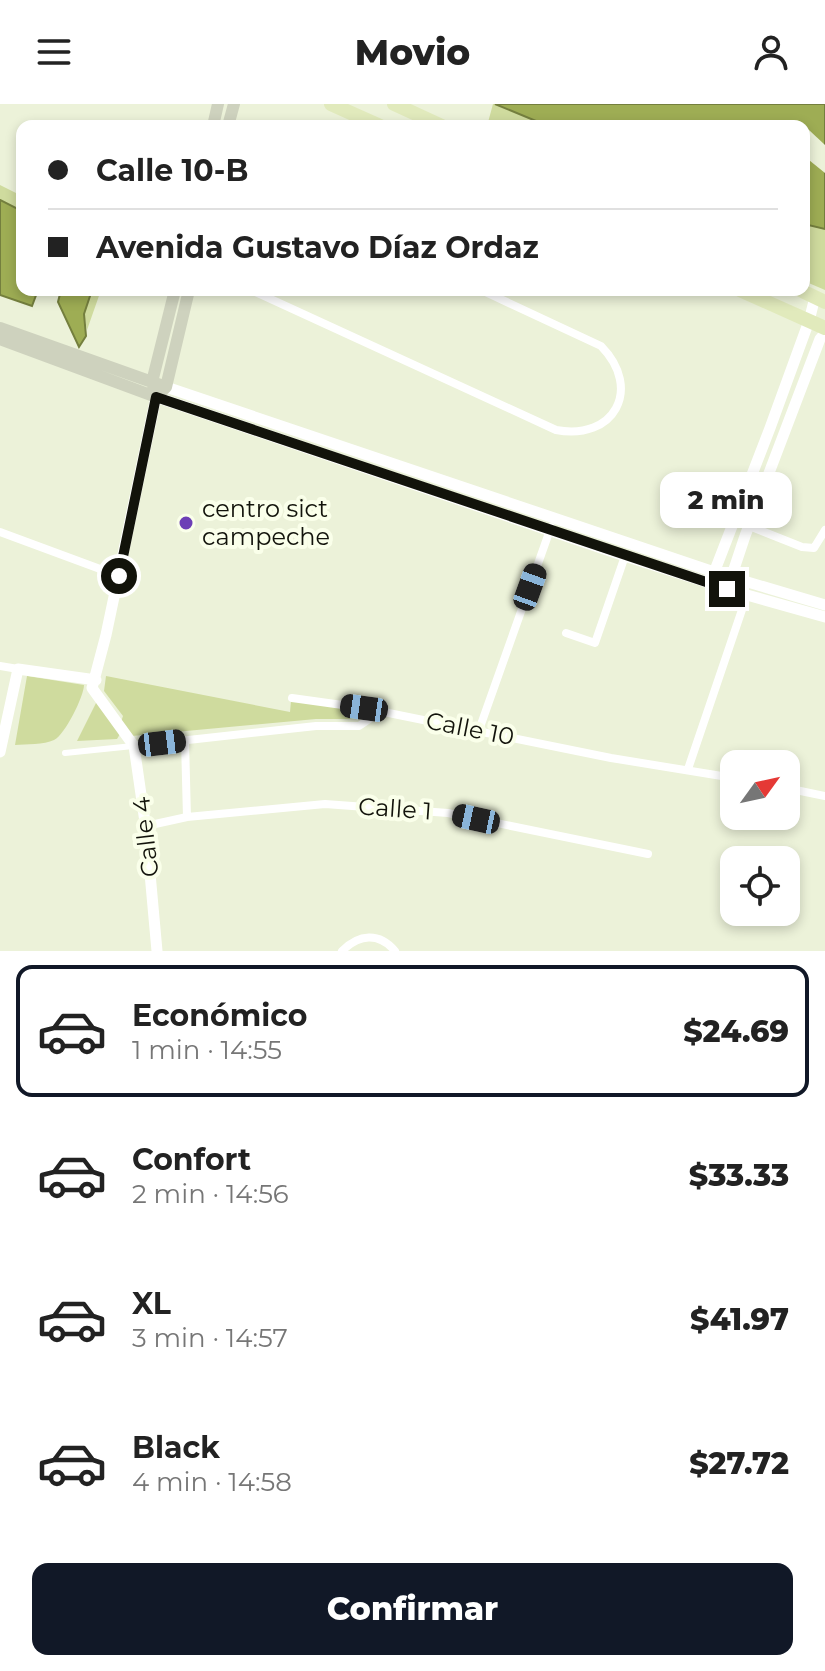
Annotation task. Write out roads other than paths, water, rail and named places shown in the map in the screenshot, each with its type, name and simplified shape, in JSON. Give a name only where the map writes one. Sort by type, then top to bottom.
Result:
[{"type":"main road","points":[[331,104],[367,120]]},
{"type":"main road","points":[[394,104],[429,120]]},
{"type":"main road","points":[[156,397],[152,382],[174,296]]},
{"type":"main road","points":[[156,397],[166,387],[188,296]]},
{"type":"main road","points":[[753,296],[809,321],[824,335]]},
{"type":"main road","points":[[0,328],[166,387]]},
{"type":"main road","points":[[0,339],[156,397]]},
{"type":"street","points":[[264,296],[556,430],[586,431],[608,419],[621,401],[623,384],[612,357],[585,337],[494,296]]},
{"type":"street","points":[[712,578],[820,299]]},
{"type":"street","points":[[727,589],[749,524],[824,335]]},
{"type":"street","points":[[166,387],[552,524],[625,556],[712,578],[732,577],[825,605]]},
{"type":"street","points":[[0,666],[94,684],[156,397],[552,524],[712,578],[727,589],[825,617]]},
{"type":"street","points":[[770,428],[785,431]]},
{"type":"street","points":[[734,520],[802,547],[814,548],[825,530]]},
{"type":"street","points":[[479,730],[552,524]]},
{"type":"street","points":[[0,532],[119,576]]},
{"type":"street","points":[[566,633],[595,643],[625,556]]},
{"type":"street","points":[[688,769],[747,595]]},
{"type":"street","points":[[0,752],[18,669]]},
{"type":"street","name":"Calle 4","points":[[94,684],[134,746],[146,826],[157,951]]},
{"type":"street","name":"Calle 10","points":[[292,698],[720,775]]},
{"type":"street","points":[[65,753],[316,726],[359,726],[380,712]]},
{"type":"street","points":[[185,741],[187,817]]},
{"type":"street","points":[[800,791],[825,796]]},
{"type":"street","name":"Calle 1","points":[[146,826],[187,817],[325,804],[448,813],[648,854]]},
{"type":"street","points":[[342,951],[360,938],[372,936],[387,941],[397,951]]},
{"type":"place","name":"centro sict campeche","points":[[186,523]]}]
